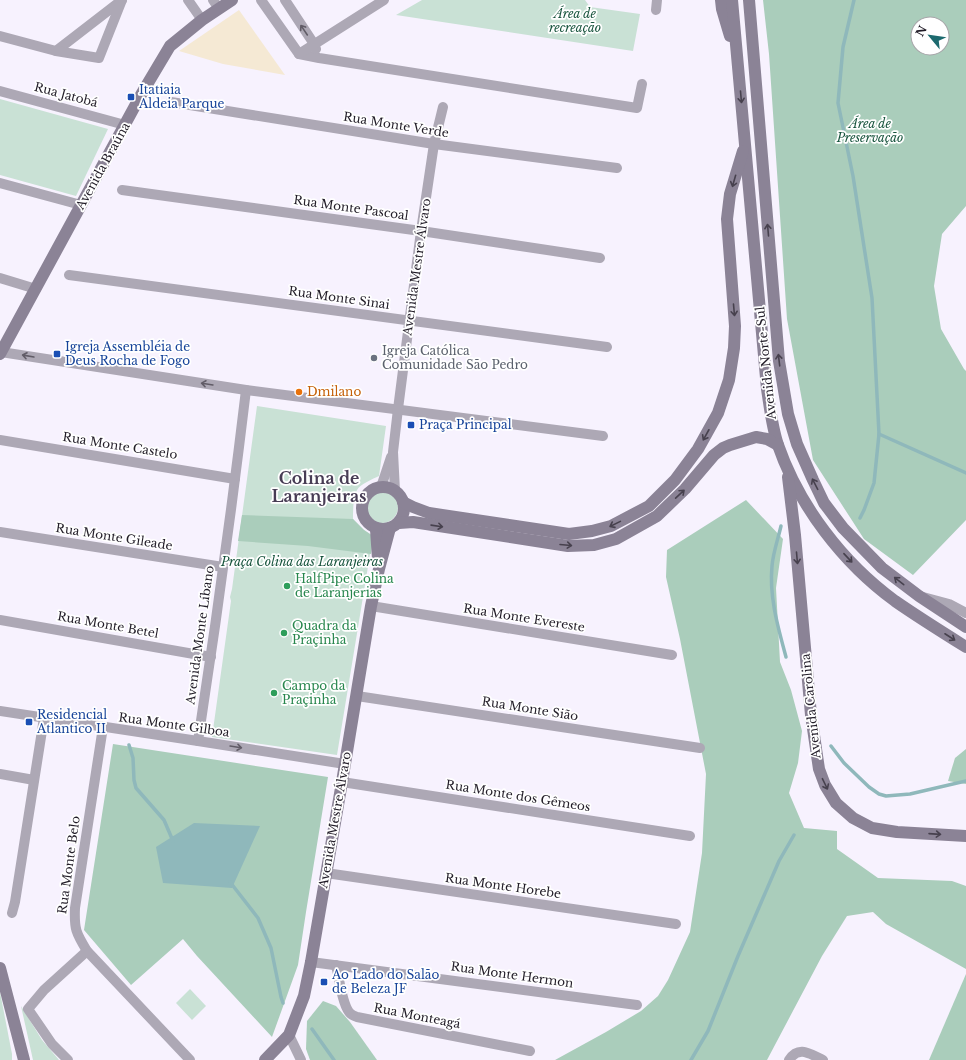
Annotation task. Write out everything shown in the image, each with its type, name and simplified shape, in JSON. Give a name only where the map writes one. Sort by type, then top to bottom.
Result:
[{"type":"street","points":[[56,51],[122,0]]},
{"type":"street","points":[[0,36],[56,51],[99,58],[122,0]]},
{"type":"street","points":[[188,0],[202,20]]},
{"type":"street","name":"Avenida Braúna","points":[[1,353],[142,93],[170,46],[202,20],[216,4],[232,0]]},
{"type":"street","points":[[261,0],[299,54],[637,108],[642,84]]},
{"type":"street","points":[[285,0],[314,44],[319,58]]},
{"type":"street","points":[[299,54],[384,0]]},
{"type":"street","points":[[721,0],[722,9],[737,58]]},
{"type":"street","name":"Avenida Norte-Sul","points":[[732,0],[767,389],[778,445],[787,467],[807,506],[838,547],[876,586],[895,601],[966,647]]},
{"type":"street","name":"Avenida Norte-Sul","points":[[749,1],[779,361],[788,414],[797,444],[812,480],[824,502],[843,528],[882,568],[919,596],[966,628]]},
{"type":"street","name":"Rua Jatobá","points":[[0,91],[125,125]]},
{"type":"street","name":"Rua Monte Verde","points":[[171,102],[434,144],[618,168]]},
{"type":"street","name":"Avenida Mestre Álvaro","points":[[395,491],[393,452],[398,409],[421,231],[434,144],[443,107]]},
{"type":"street","points":[[403,502],[413,508],[428,513],[569,534],[592,531],[611,526],[649,506],[675,480],[698,449],[718,413],[729,380],[735,326],[727,219],[730,194],[745,144]]},
{"type":"street","points":[[0,183],[81,205]]},
{"type":"street","name":"Rua Monte Pascoal","points":[[122,190],[421,231],[600,258]]},
{"type":"street","name":"Rua Monte Sinai","points":[[69,274],[606,347]]},
{"type":"street","points":[[0,278],[36,289]]},
{"type":"street","points":[[1,353],[246,390],[603,436]]},
{"type":"street","name":"Avenida Monte Líbano","points":[[198,741],[211,657],[246,390]]},
{"type":"street","points":[[395,526],[404,513],[404,506],[400,495],[390,488],[381,487],[372,490],[363,502],[362,514],[366,522],[376,528],[385,530],[413,522],[568,546],[594,545],[616,539],[657,516],[685,489],[714,455],[724,448],[756,437],[767,439],[778,445]]},
{"type":"street","name":"Rua Monte Castelo","points":[[0,440],[235,479]]},
{"type":"street","name":"Avenida Mestre Álvaro","points":[[381,487],[393,452]]},
{"type":"street","name":"Avenida Carolina","points":[[787,467],[795,530],[811,715],[819,769],[825,785],[836,803],[853,818],[872,828],[897,832],[966,836]]},
{"type":"street","name":"Avenida Mestre Álvaro","points":[[265,1060],[289,1035],[304,996],[357,696],[371,606],[379,569],[395,526]]},
{"type":"street","name":"Avenida Mestre Álvaro","points":[[376,528],[379,569]]},
{"type":"street","name":"Rua Monte Gileade","points":[[0,532],[223,567]]},
{"type":"street","points":[[919,596],[949,604],[966,613]]},
{"type":"street","name":"Rua Monte Evereste","points":[[371,606],[672,655]]},
{"type":"street","name":"Rua Monte Betel","points":[[0,620],[211,657]]},
{"type":"street","name":"Rua Monte Sião","points":[[357,696],[700,748]]},
{"type":"street","name":"Rua Monte Gilboa","points":[[0,711],[345,764]]},
{"type":"street","points":[[12,913],[44,718]]},
{"type":"street","name":"Rua Monte Belo","points":[[103,727],[75,908],[74,921],[77,935],[87,951],[190,1060]]},
{"type":"street","points":[[0,774],[34,780]]},
{"type":"street","name":"Rua Monte dos Gêmeos","points":[[342,782],[690,836]]},
{"type":"street","name":"Rua Monte Horebe","points":[[326,873],[676,924]]},
{"type":"street","points":[[68,1060],[52,1044],[28,1009],[44,990],[87,951]]},
{"type":"street","name":"Rua Monte Hermon","points":[[311,962],[637,1005]]},
{"type":"street","name":"Rua Monteagá","points":[[336,965],[344,999],[350,1014],[357,1017],[530,1051]]},
{"type":"street","points":[[0,968],[23,1058]]},
{"type":"street","points":[[289,1035],[301,1060]]},
{"type":"street","points":[[789,1059],[798,1052],[804,1052],[823,1060]]},
{"type":"shaded area","points":[[239,10],[285,75],[223,64],[179,51]]},
{"type":"shaded area","points":[[194,823],[260,826],[232,888],[163,883],[156,847]]},
{"type":"green space","name":"Área de recreação","points":[[422,0],[585,0],[590,7],[640,14],[633,51],[396,15]]},
{"type":"green space","name":"Área de Preservação","points":[[763,0],[966,0],[966,206],[942,234],[934,286],[941,329],[966,371],[966,520],[913,575],[864,539],[813,460],[787,319],[769,54]]},
{"type":"green space","points":[[0,99],[108,129],[76,196],[0,175]]},
{"type":"green space","name":"Praça Colina das Laranjeiras","points":[[257,406],[386,426],[379,476],[367,482],[357,490],[354,501],[353,519],[364,530],[373,536],[337,755],[212,737]]},
{"type":"green space","points":[[382,491],[388,492],[395,498],[398,507],[397,513],[391,520],[382,523],[376,522],[369,516],[366,507],[367,501],[373,494]]},
{"type":"green space","points":[[746,500],[783,539],[776,588],[780,662],[791,690],[802,731],[798,763],[789,793],[804,828],[837,831],[837,849],[878,878],[952,881],[966,886],[966,969],[886,924],[873,912],[847,916],[822,956],[767,1060],[555,1060],[641,1011],[658,996],[668,980],[690,932],[702,853],[706,774],[680,639],[666,577],[667,550]]},
{"type":"green space","points":[[242,515],[353,519],[364,530],[373,536],[371,554],[308,546],[238,541]]},
{"type":"green space","points":[[113,744],[328,777],[298,965],[272,1037],[183,939],[131,985],[84,930]]},
{"type":"green space","points":[[966,749],[966,784],[948,781],[955,758]]},
{"type":"green space","points":[[966,974],[966,1060],[929,1060]]},
{"type":"green space","points":[[190,989],[206,1006],[192,1020],[176,1003]]},
{"type":"green space","points":[[0,992],[12,1054],[12,1060],[0,1060]]},
{"type":"green space","points":[[323,1001],[336,1006],[350,1022],[377,1060],[310,1060],[306,1049],[307,1021]]},
{"type":"green space","points":[[21,1006],[42,1040],[59,1060],[33,1060]]},
{"type":"waterway","points":[[854,0],[843,47],[838,103],[853,176],[872,298],[879,434],[874,483],[860,518]]},
{"type":"waterway","points":[[879,434],[966,473]]},
{"type":"waterway","points":[[781,526],[774,551],[771,578],[775,612],[786,657]]},
{"type":"waterway","points":[[129,745],[133,758],[136,788],[164,820],[173,841]]},
{"type":"waterway","points":[[831,746],[844,763],[869,787],[879,794],[886,796],[910,794],[966,781]]},
{"type":"waterway","points":[[691,1060],[708,1031],[738,956],[779,861],[794,835]]},
{"type":"waterway","points":[[230,882],[258,918],[271,948],[283,1003]]},
{"type":"waterway","points":[[312,1029],[334,1060]]},
{"type":"place","name":"Itatiaia Aldeia Parque","points":[[131,97]]},
{"type":"place","name":"Igreja Assembléia de Deus Rocha de Fogo","points":[[57,354]]},
{"type":"place","name":"Igreja Católica Comunidade São Pedro","points":[[374,358]]},
{"type":"place","name":"Dmilano","points":[[299,392]]},
{"type":"place","name":"Praça Principal","points":[[411,425]]},
{"type":"place","name":"HalfPipe Colina de Laranjerias","points":[[287,586]]},
{"type":"place","name":"Quadra da Praçinha","points":[[284,633]]},
{"type":"place","name":"Campo da Praçinha","points":[[274,693]]},
{"type":"place","name":"Residencial Atlantico II","points":[[29,722]]},
{"type":"place","name":"Ao Lado do Salão de Beleza JF","points":[[324,982]]},
{"type":"district","name":"Colina de Laranjeiras","points":[[319,487]]}]
